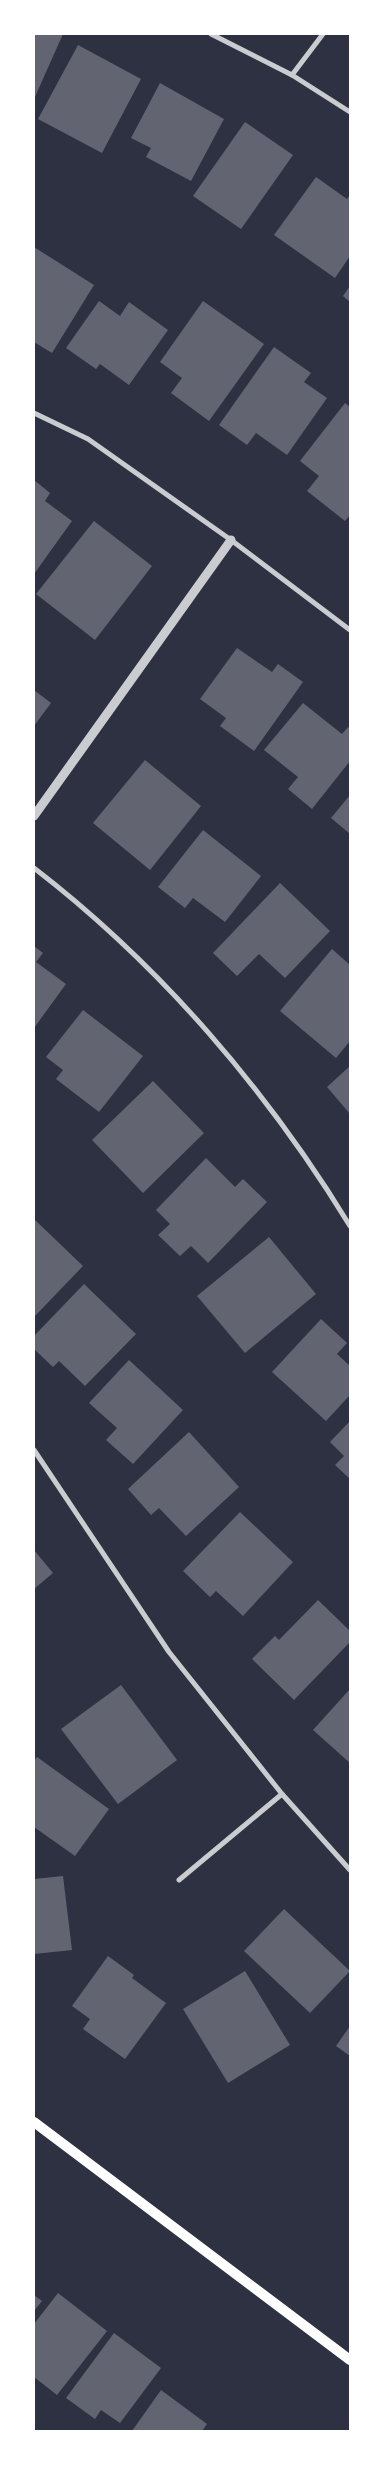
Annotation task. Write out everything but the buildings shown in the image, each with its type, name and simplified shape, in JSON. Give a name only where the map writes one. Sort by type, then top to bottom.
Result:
[{"type":"main road","points":[[34,2122],[350,2360]]},
{"type":"street","points":[[211,34],[292,75],[350,112]]},
{"type":"street","points":[[292,75],[323,34]]},
{"type":"street","points":[[34,413],[88,439],[231,540],[350,630]]},
{"type":"street","points":[[34,816],[231,540]]},
{"type":"street","points":[[34,868],[105,926],[189,1011],[264,1100],[330,1192],[350,1226]]},
{"type":"street","points":[[34,1450],[168,1652],[282,1794],[350,1870]]},
{"type":"street","points":[[179,1880],[282,1794]]}]
